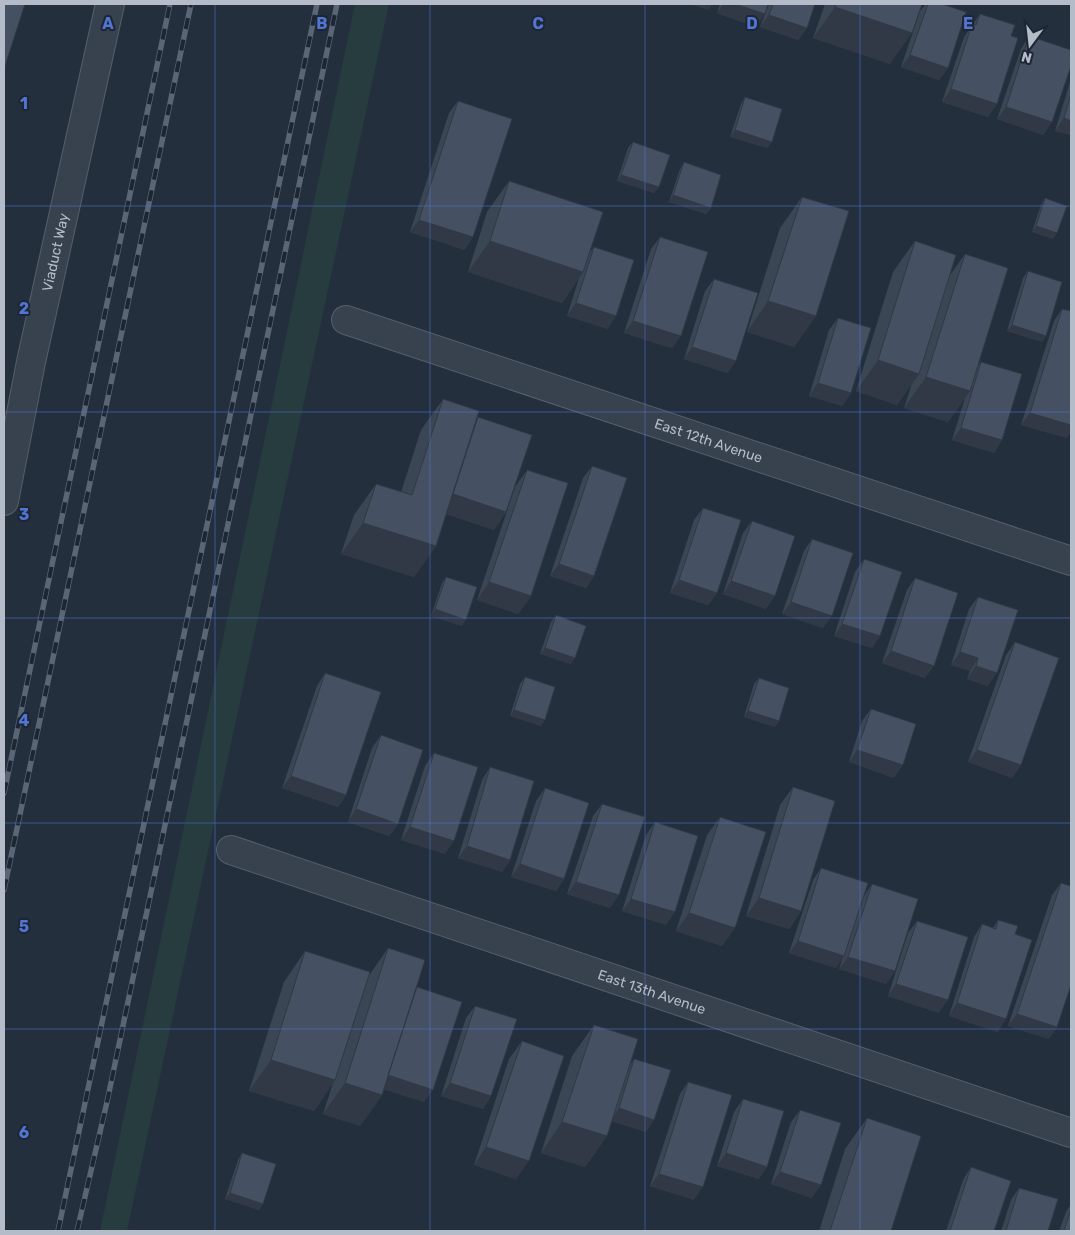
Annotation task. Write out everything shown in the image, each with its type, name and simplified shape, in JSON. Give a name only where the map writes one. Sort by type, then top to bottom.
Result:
[{"type":"street","name":"Viaduct Way","points":[[4,501],[31,362],[110,4]]},
{"type":"street","name":"East 12th Avenue","points":[[346,320],[1071,561]]},
{"type":"street","name":"East 13th Avenue","points":[[231,850],[1071,1133]]},
{"type":"green space","points":[[355,4],[389,4],[127,1231],[100,1231]]},
{"type":"building","points":[[4,4],[25,4],[4,69]]},
{"type":"building","points":[[735,4],[768,4],[765,14]]},
{"type":"building","points":[[773,4],[815,4],[807,28],[769,15]]},
{"type":"building","points":[[836,4],[922,4],[912,33],[835,7]]},
{"type":"building","points":[[928,4],[942,4],[966,12],[948,68],[910,55]]},
{"type":"building","points":[[980,14],[1015,25],[1011,36],[1018,38],[997,104],[951,89],[972,24],[976,25]]},
{"type":"building","points":[[1029,36],[1071,50],[1071,66],[1052,122],[1006,107]]},
{"type":"building","points":[[1071,94],[1071,121],[1064,118]]},
{"type":"building","points":[[745,97],[782,109],[772,142],[735,130]]},
{"type":"building","points":[[458,101],[512,119],[473,237],[419,220]]},
{"type":"building","points":[[633,142],[670,155],[659,187],[621,175]]},
{"type":"building","points":[[684,162],[721,175],[711,208],[673,195]]},
{"type":"building","points":[[509,181],[603,212],[583,272],[490,241]]},
{"type":"building","points":[[802,197],[849,211],[816,316],[768,301]]},
{"type":"building","points":[[1045,198],[1067,206],[1057,233],[1036,226]]},
{"type":"building","points":[[660,237],[708,252],[681,336],[633,321]]},
{"type":"building","points":[[915,241],[956,255],[919,374],[878,360]]},
{"type":"building","points":[[594,247],[634,260],[616,316],[576,303]]},
{"type":"building","points":[[965,254],[1008,268],[970,391],[926,377]]},
{"type":"building","points":[[1028,271],[1062,282],[1046,336],[1012,325]]},
{"type":"building","points":[[714,279],[758,293],[736,361],[692,347]]},
{"type":"building","points":[[1062,309],[1071,311],[1071,425],[1030,413]]},
{"type":"building","points":[[838,318],[871,328],[851,393],[818,383]]},
{"type":"building","points":[[981,362],[1022,374],[1002,440],[961,428]]},
{"type":"building","points":[[443,399],[479,411],[436,546],[363,523],[376,484],[412,495]]},
{"type":"building","points":[[478,417],[532,435],[506,512],[453,494]]},
{"type":"building","points":[[592,466],[627,478],[594,576],[559,564]]},
{"type":"building","points":[[527,470],[568,483],[531,596],[489,582]]},
{"type":"building","points":[[703,508],[741,520],[717,593],[679,580]]},
{"type":"building","points":[[752,521],[795,536],[775,596],[731,581]]},
{"type":"building","points":[[812,539],[853,553],[832,616],[791,602]]},
{"type":"building","points":[[864,559],[902,572],[880,636],[842,624]]},
{"type":"building","points":[[446,577],[477,587],[466,620],[435,609]]},
{"type":"building","points":[[915,578],[958,593],[934,666],[891,651]]},
{"type":"building","points":[[978,597],[1018,610],[997,673],[976,666],[978,658],[960,652]]},
{"type":"building","points":[[556,615],[586,626],[575,658],[545,648]]},
{"type":"building","points":[[1015,642],[1059,658],[1021,765],[977,750]]},
{"type":"building","points":[[325,673],[381,692],[346,795],[291,776]]},
{"type":"building","points":[[525,677],[555,687],[545,720],[514,710]]},
{"type":"building","points":[[759,678],[789,688],[779,721],[748,711]]},
{"type":"building","points":[[871,709],[916,724],[903,765],[857,750]]},
{"type":"building","points":[[381,735],[423,750],[398,824],[356,809]]},
{"type":"building","points":[[434,753],[478,767],[454,841],[410,827]]},
{"type":"building","points":[[490,767],[534,781],[510,860],[467,846]]},
{"type":"building","points":[[793,787],[835,801],[801,911],[759,898]]},
{"type":"building","points":[[545,788],[589,803],[564,879],[520,864]]},
{"type":"building","points":[[602,804],[645,817],[619,895],[576,882]]},
{"type":"building","points":[[720,817],[766,832],[735,928],[689,913]]},
{"type":"building","points":[[655,822],[698,836],[675,912],[631,899]]},
{"type":"building","points":[[821,868],[868,883],[844,956],[798,941]]},
{"type":"building","points":[[1061,883],[1071,886],[1071,985],[1057,1027],[1017,1014]]},
{"type":"building","points":[[872,884],[918,899],[895,971],[848,957]]},
{"type":"building","points":[[998,920],[1018,926],[1015,934],[1032,940],[1006,1019],[957,1003],[982,924],[996,929]]},
{"type":"building","points":[[917,921],[968,937],[948,1000],[896,984]]},
{"type":"building","points":[[388,948],[425,960],[382,1095],[345,1083]]},
{"type":"building","points":[[305,951],[370,972],[335,1080],[271,1060]]},
{"type":"building","points":[[417,987],[462,1002],[433,1090],[388,1075]]},
{"type":"building","points":[[475,1006],[517,1019],[491,1096],[450,1083]]},
{"type":"building","points":[[594,1025],[638,1039],[607,1136],[562,1122]]},
{"type":"building","points":[[522,1041],[564,1056],[529,1161],[486,1147]]},
{"type":"building","points":[[634,1059],[671,1070],[654,1120],[619,1108]]},
{"type":"building","points":[[688,1082],[732,1095],[703,1187],[659,1174]]},
{"type":"building","points":[[743,1099],[784,1111],[767,1167],[726,1153]]},
{"type":"building","points":[[800,1110],[841,1123],[821,1185],[780,1172]]},
{"type":"building","points":[[867,1118],[921,1136],[891,1231],[830,1231]]},
{"type":"building","points":[[242,1153],[276,1164],[263,1204],[230,1193]]},
{"type":"building","points":[[971,1167],[1011,1181],[994,1231],[950,1231]]},
{"type":"building","points":[[1019,1188],[1058,1199],[1048,1231],[1006,1231]]},
{"type":"building","points":[[1071,1209],[1071,1231],[1064,1231]]},
{"type":"railway","points":[[4,793],[170,4]]},
{"type":"railway","points":[[4,890],[191,4]]},
{"type":"railway","points":[[58,1231],[317,4]]},
{"type":"railway","points":[[77,1231],[107,1102],[337,4]]}]
